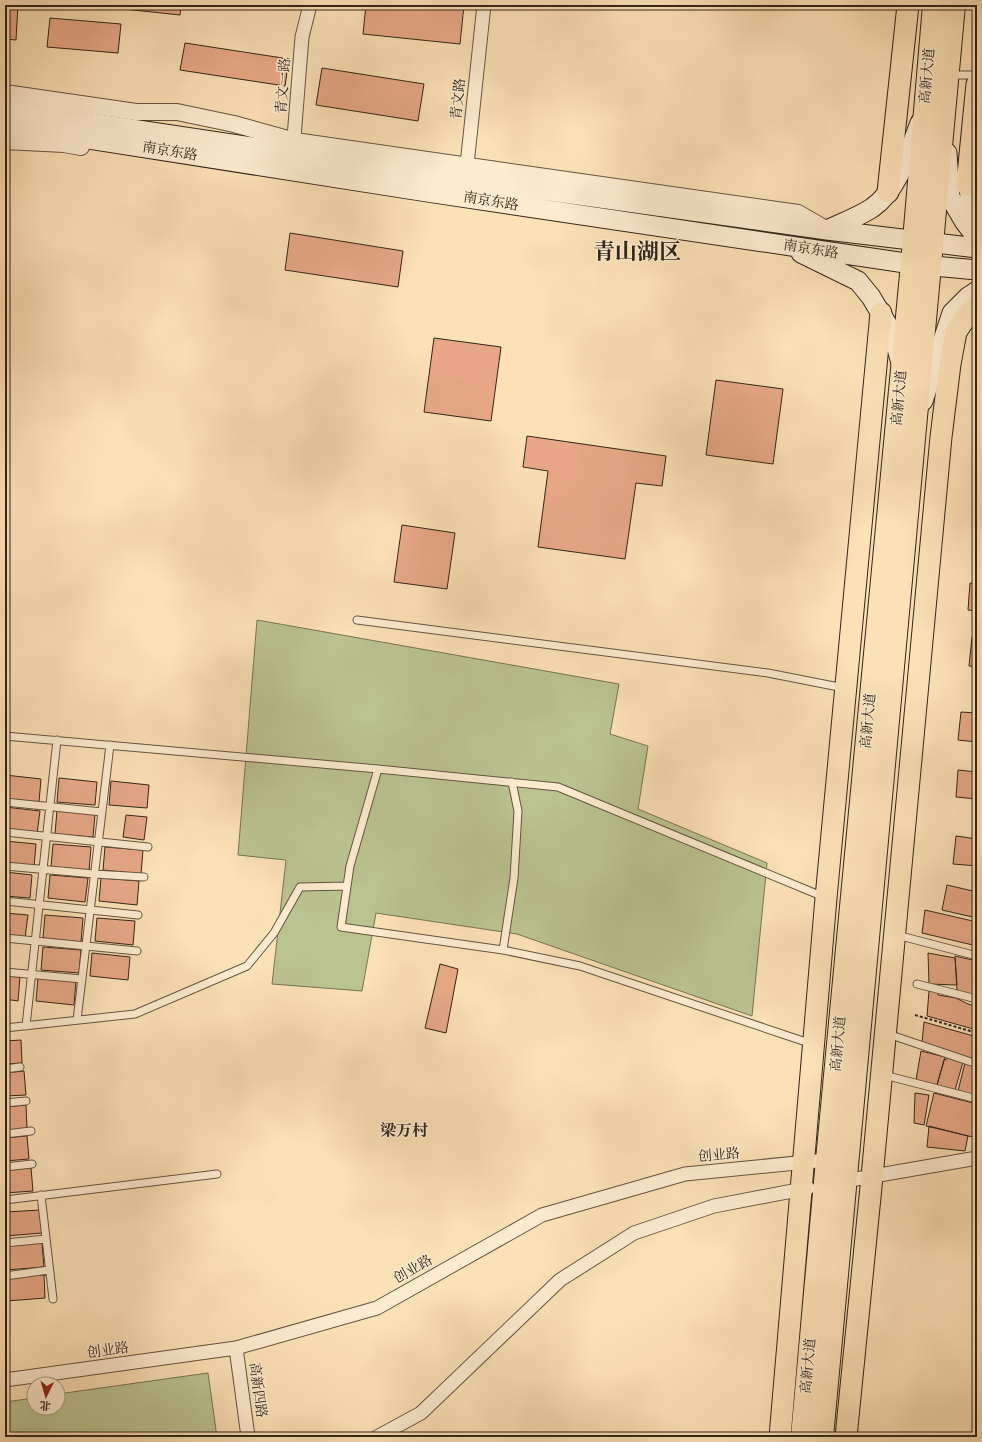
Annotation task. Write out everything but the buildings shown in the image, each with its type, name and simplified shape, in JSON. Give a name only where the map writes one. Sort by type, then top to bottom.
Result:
[{"type":"highway","name":"高新大道","points":[[822,1437],[916,421],[921,265],[934,114],[934,5]]},
{"type":"highway","name":"高新大道","points":[[934,114],[948,75],[954,5]]},
{"type":"highway","name":"高新大道","points":[[802,1437],[902,367],[921,265]]},
{"type":"main road","points":[[888,192],[908,5]]},
{"type":"main road","points":[[967,185],[977,84]]},
{"type":"main road","points":[[827,230],[872,208],[888,192],[934,114]]},
{"type":"main road","points":[[934,114],[950,197],[964,221],[977,238]]},
{"type":"main road","name":"南京东路","points":[[6,126],[293,155],[465,181],[827,230],[977,248]]},
{"type":"main road","name":"南京东路","points":[[465,181],[644,224],[921,265],[977,270]]},
{"type":"main road","points":[[790,246],[858,281],[871,297],[893,334],[902,367]]},
{"type":"main road","points":[[916,421],[952,313],[968,296],[977,291]]},
{"type":"main road","points":[[846,1437],[886,1034],[941,437],[950,364],[956,332],[967,315],[977,305]]},
{"type":"main road","points":[[780,1437],[826,898],[881,313]]},
{"type":"street","name":"青文一路","points":[[293,155],[302,37],[310,5]]},
{"type":"street","name":"青文路","points":[[465,181],[484,5]]},
{"type":"street","points":[[5,93],[136,112],[177,112],[234,124],[293,155],[465,181]]},
{"type":"street","points":[[6,126],[64,144],[612,228],[644,224]]},
{"type":"street","points":[[967,185],[970,207],[977,216]]},
{"type":"street","points":[[377,1437],[421,1413],[560,1280],[634,1233],[714,1206],[977,1158]]},
{"type":"street","name":"创业路","points":[[5,1380],[236,1348],[377,1308],[542,1215],[685,1174],[827,1160]]},
{"type":"street","name":"高新四路","points":[[236,1348],[248,1437]]},
{"type":"lane","points":[[948,75],[977,75]]},
{"type":"lane","points":[[357,620],[768,673],[846,689]]},
{"type":"lane","points":[[5,736],[378,768],[558,787],[826,898]]},
{"type":"lane","points":[[26,1026],[57,740]]},
{"type":"lane","points":[[77,1020],[110,745]]},
{"type":"lane","points":[[378,768],[350,866],[341,927],[503,950],[580,966],[814,1045]]},
{"type":"lane","points":[[503,950],[514,878],[518,811],[512,782]]},
{"type":"lane","points":[[5,802],[102,812]]},
{"type":"lane","points":[[5,832],[148,847]]},
{"type":"lane","points":[[5,866],[144,877]]},
{"type":"lane","points":[[5,1028],[135,1014],[247,966],[274,934],[300,888],[347,886]]},
{"type":"lane","points":[[5,901],[138,915]]},
{"type":"lane","points":[[895,935],[977,956]]},
{"type":"lane","points":[[5,938],[137,951]]},
{"type":"lane","points":[[5,972],[82,979]]},
{"type":"lane","points":[[917,984],[977,999]]},
{"type":"lane","points":[[886,1034],[977,1064]]},
{"type":"lane","points":[[5,1069],[20,1067]]},
{"type":"lane","points":[[882,1074],[977,1098]]},
{"type":"lane","points":[[5,1103],[26,1100]]},
{"type":"lane","points":[[5,1134],[31,1131]]},
{"type":"lane","points":[[5,1167],[32,1164]]},
{"type":"lane","points":[[5,1200],[217,1174]]},
{"type":"lane","points":[[41,1195],[53,1299]]},
{"type":"lane","points":[[5,1243],[46,1239]]},
{"type":"lane","points":[[5,1276],[49,1270]]},
{"type":"path","points":[[915,1015],[977,1033]]},
{"type":"green space","points":[[257,620],[619,684],[610,734],[648,746],[638,809],[767,863],[752,1016],[517,934],[376,913],[362,991],[272,984],[286,860],[238,855]]},
{"type":"green space","points":[[208,1373],[217,1437],[5,1437],[5,1402],[26,1399],[26,1416],[66,1416],[66,1393]]},
{"type":"district","name":"青山湖区","points":[[637,251]]},
{"type":"district","name":"梁万村","points":[[404,1130]]}]
